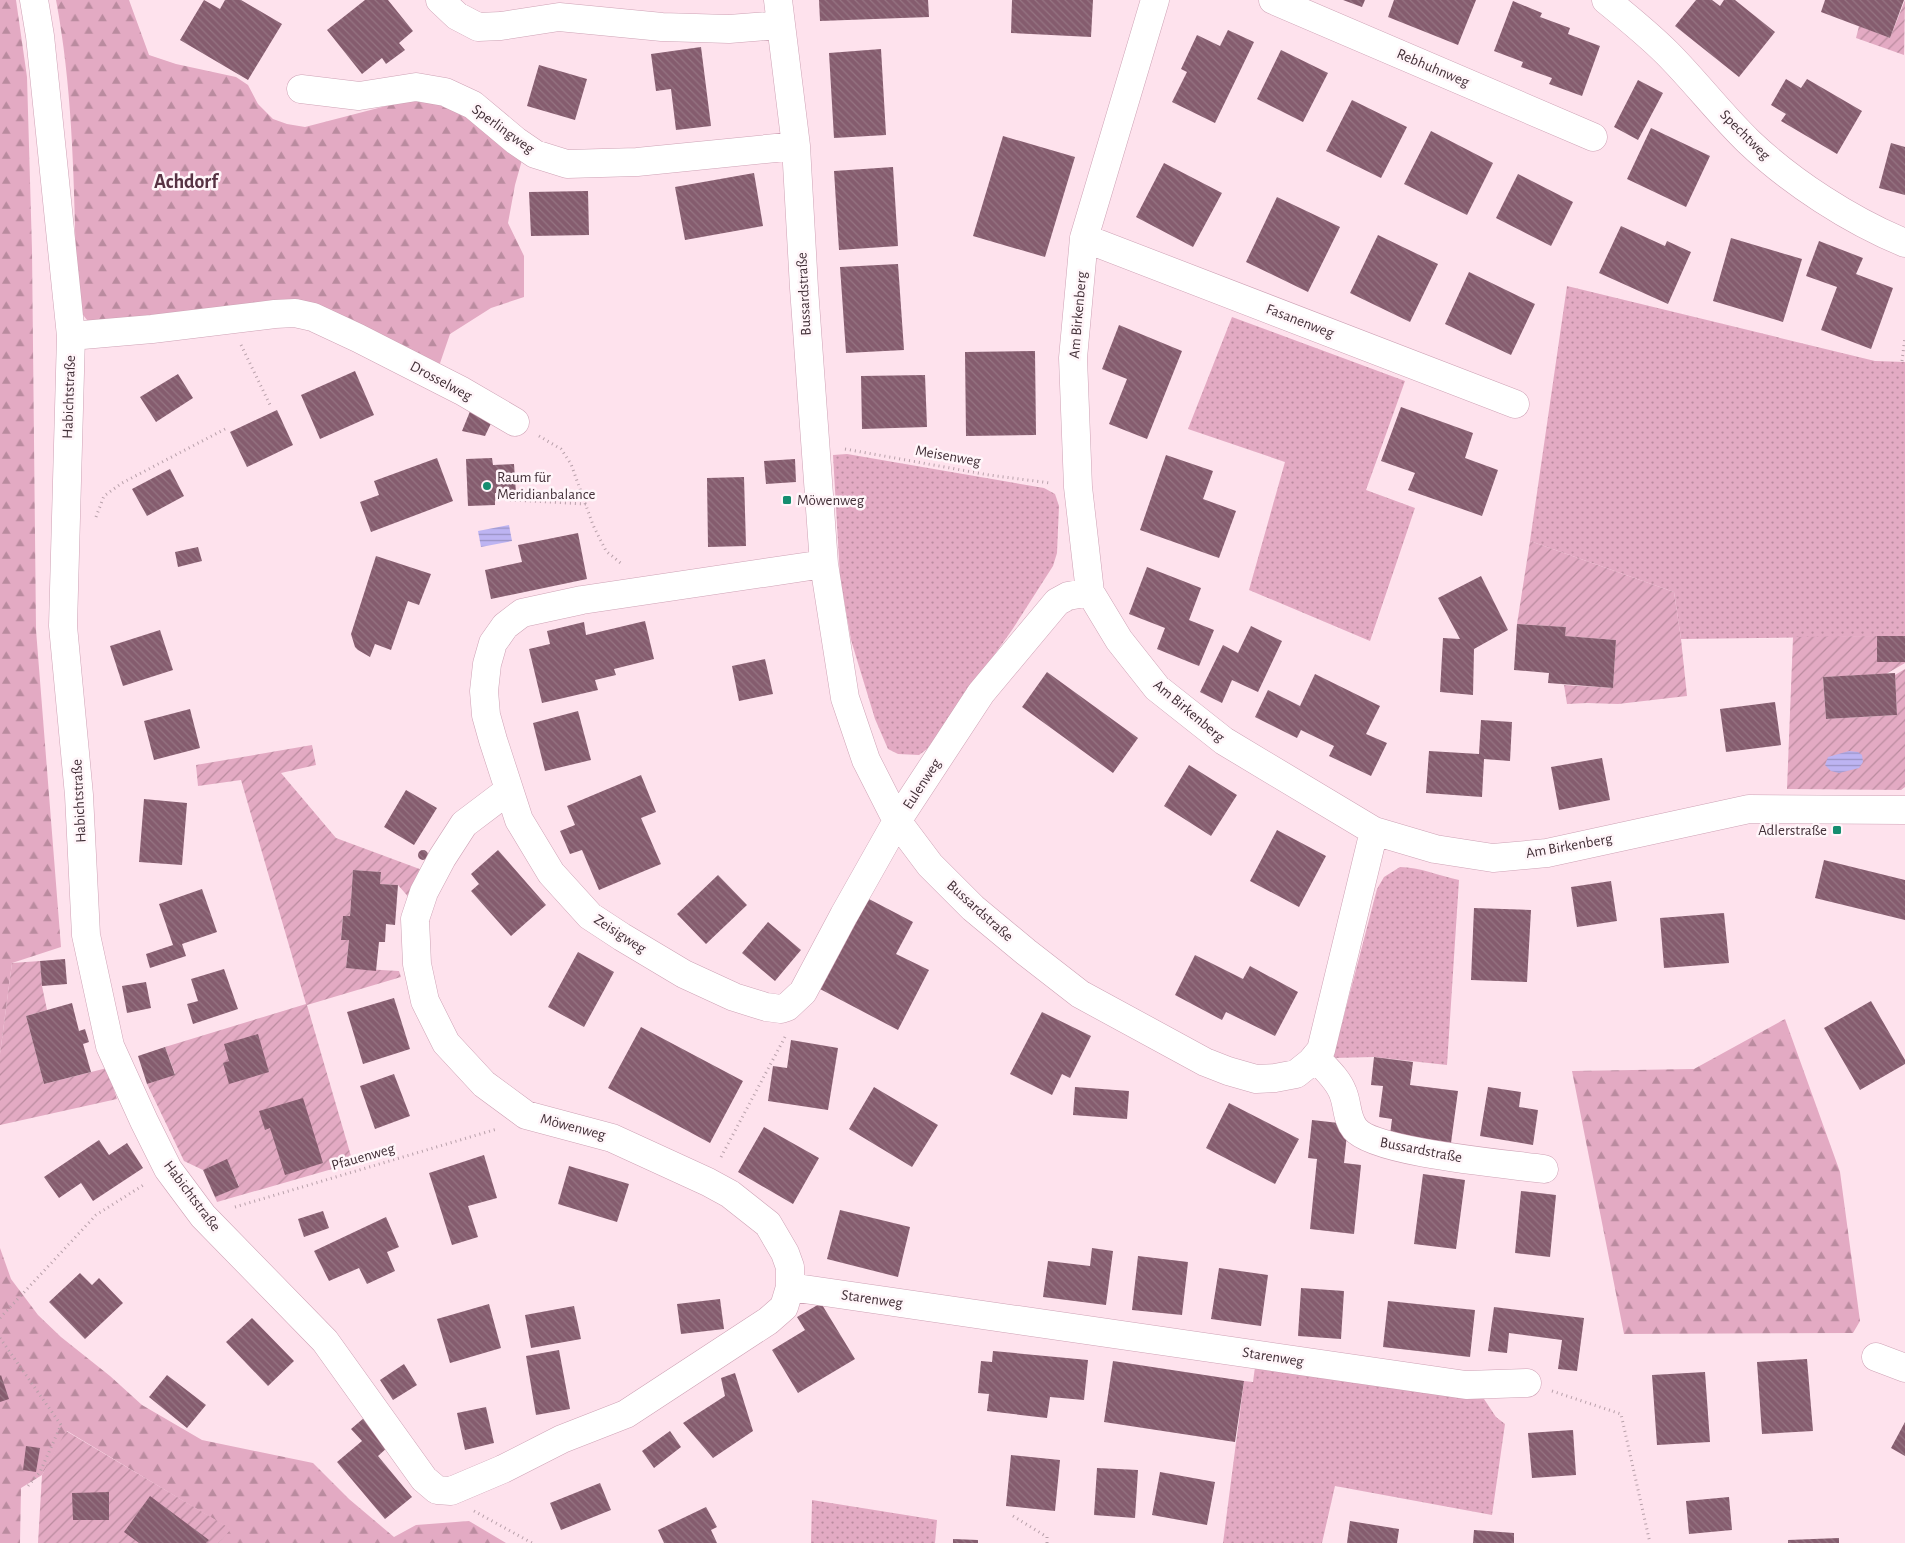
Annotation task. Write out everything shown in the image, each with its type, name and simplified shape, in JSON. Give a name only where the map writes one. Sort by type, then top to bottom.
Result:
[{"type":"street","name":"Habichtstraße","points":[[34,0],[40,36],[71,336],[63,626],[79,795],[86,935],[110,1046],[168,1169],[203,1216],[325,1341],[424,1480],[437,1490]]},
{"type":"street","name":"Bussardstraße","points":[[440,0],[457,16],[478,27],[518,24],[557,8],[662,27],[729,29],[780,12],[796,146],[814,443],[824,564],[845,698],[866,760],[897,821],[930,865],[973,908],[1080,994],[1205,1062],[1256,1079],[1296,1074],[1321,1050],[1374,831]]},
{"type":"street","name":"Am Birkenberg","points":[[1155,0],[1084,238],[1073,358],[1078,487],[1090,592],[1120,640],[1158,688],[1224,741],[1374,831],[1435,849],[1492,858],[1547,852],[1749,809],[1905,810]]},
{"type":"street","name":"Rebhuhnweg","points":[[1274,0],[1593,137]]},
{"type":"street","name":"Spechtweg","points":[[1606,0],[1634,22],[1667,53],[1749,142],[1788,176],[1858,222],[1905,243]]},
{"type":"street","name":"Sperlingweg","points":[[301,89],[359,96],[416,87],[445,92],[473,105],[516,141],[535,154],[567,164],[637,162],[796,146]]},
{"type":"street","name":"Fasanenweg","points":[[1084,238],[1515,404]]},
{"type":"street","name":"Drosselweg","points":[[71,336],[138,331],[295,313],[314,317],[367,342],[462,391],[515,422]]},
{"type":"street","points":[[509,790],[486,715],[484,691],[487,664],[493,643],[506,626],[522,613],[582,600],[824,564]]},
{"type":"street","name":"Eulenweg","points":[[787,1007],[803,992],[897,821],[981,693],[1057,602],[1068,596],[1090,592]]},
{"type":"street","name":"Zeisigweg","points":[[509,790],[519,820],[551,873],[590,916],[684,974],[734,997],[766,1007],[781,1009],[787,1007]]},
{"type":"street","name":"Möwenweg","points":[[437,1490],[451,1491],[503,1469],[562,1439],[626,1414],[768,1321],[784,1306],[790,1287],[790,1267],[785,1253],[768,1224],[730,1194],[612,1138],[526,1115],[484,1084],[446,1043],[425,1001],[417,964],[415,919],[424,892],[442,858],[464,824],[509,790]]},
{"type":"street","name":"Bussardstraße","points":[[1315,1057],[1335,1078],[1343,1092],[1347,1115],[1355,1129],[1366,1138],[1416,1152],[1544,1169]]},
{"type":"street","name":"Starenweg","points":[[790,1287],[1466,1385],[1527,1383]]},
{"type":"street","points":[[1876,1357],[1905,1368]]},
{"type":"path","points":[[228,320],[270,405]]},
{"type":"path","points":[[1902,361],[1905,337]]},
{"type":"path","points":[[515,422],[561,449],[571,464],[593,525],[606,551],[628,567]]},
{"type":"path","points":[[96,522],[104,496],[122,483],[227,428]]},
{"type":"path","name":"Meisenweg","points":[[814,443],[989,475],[1078,487]]},
{"type":"path","points":[[495,499],[586,504]]},
{"type":"path","points":[[708,1182],[788,1032],[787,1007]]},
{"type":"path","name":"Pfauenweg","points":[[203,1216],[512,1125],[526,1115]]},
{"type":"path","points":[[0,1318],[96,1215],[168,1169]]},
{"type":"path","points":[[0,1338],[61,1425],[40,1472],[28,1486]]},
{"type":"path","points":[[1527,1383],[1621,1414],[1650,1543]]},
{"type":"path","points":[[437,1490],[532,1543]]},
{"type":"path","points":[[1013,1516],[1047,1537],[1047,1543]]},
{"type":"green space","points":[[0,0],[16,0],[27,77],[32,250],[36,630],[61,947],[12,963],[0,1054]]},
{"type":"green space","points":[[56,0],[129,0],[149,55],[176,64],[236,77],[248,85],[258,104],[273,119],[287,124],[305,127],[406,99],[435,101],[460,111],[522,160],[508,223],[524,256],[524,297],[491,308],[450,334],[438,369],[313,317],[109,328],[87,320],[77,307],[73,153],[67,76]]},
{"type":"green space","points":[[1905,0],[1904,55],[1856,38],[1859,26],[1890,38]]},
{"type":"green space","points":[[1567,286],[1875,361],[1905,362],[1905,636],[1681,639],[1674,592],[1530,541]]},
{"type":"green space","points":[[1232,317],[1405,381],[1366,490],[1415,508],[1370,641],[1249,590],[1285,462],[1188,429]]},
{"type":"green space","points":[[847,454],[1044,488],[1055,494],[1059,506],[1057,553],[1053,566],[1012,630],[927,749],[919,755],[898,754],[888,749],[875,719],[851,640],[840,577],[833,455]]},
{"type":"green space","points":[[1530,541],[1674,592],[1687,696],[1618,704],[1567,704],[1564,685],[1613,688],[1616,640],[1565,636],[1566,627],[1517,624]]},
{"type":"green space","points":[[1877,636],[1877,662],[1905,661],[1905,663],[1886,674],[1823,677],[1826,719],[1897,715],[1895,675],[1905,669],[1905,787],[1901,790],[1787,789],[1793,637]]},
{"type":"green space","points":[[312,745],[316,765],[281,773],[336,838],[425,871],[411,900],[398,885],[380,884],[381,872],[353,870],[350,916],[343,916],[341,939],[349,940],[346,968],[399,971],[401,977],[307,1005],[353,1163],[217,1202],[215,1197],[239,1186],[227,1160],[203,1170],[184,1161],[147,1084],[175,1074],[165,1047],[306,1004],[241,780],[198,786],[196,765]]},
{"type":"green space","points":[[1400,867],[1422,870],[1459,880],[1447,1065],[1374,1057],[1333,1058],[1377,889],[1384,877]]},
{"type":"green space","points":[[40,961],[42,986],[47,1010],[26,1016],[44,1084],[107,1068],[117,1099],[0,1125],[0,1054],[12,963]]},
{"type":"green space","points":[[1785,1019],[1840,1172],[1860,1321],[1853,1333],[1624,1334],[1572,1071],[1694,1069]]},
{"type":"green space","points":[[0,1248],[11,1279],[38,1315],[61,1337],[110,1376],[142,1405],[202,1440],[313,1463],[349,1499],[394,1537],[416,1525],[469,1521],[506,1543],[219,1543],[230,1529],[67,1431],[42,1475],[21,1488],[20,1543],[0,1543]]},
{"type":"green space","points":[[1255,1367],[1484,1399],[1496,1417],[1505,1424],[1492,1515],[1335,1486],[1322,1543],[1223,1543],[1244,1381],[1253,1382]]},
{"type":"green space","points":[[66,1431],[231,1529],[219,1543],[38,1543],[42,1475]]},
{"type":"green space","points":[[812,1500],[937,1520],[935,1543],[811,1543]]},
{"type":"shaded area","points":[[509,525],[512,541],[481,547],[478,531]]},
{"type":"shaded area","points":[[1849,751],[1858,752],[1862,755],[1863,762],[1859,768],[1839,773],[1831,771],[1825,765],[1828,757]]},
{"type":"building","points":[[204,0],[220,9],[225,0],[241,0],[282,24],[248,80],[180,40]]},
{"type":"building","points":[[365,0],[388,0],[413,31],[399,43],[405,50],[386,64],[382,58],[362,74],[327,30]]},
{"type":"building","points":[[819,0],[928,0],[929,17],[820,21]]},
{"type":"building","points":[[1012,0],[1093,0],[1091,37],[1011,33]]},
{"type":"building","points":[[1343,0],[1365,0],[1362,7]]},
{"type":"building","points":[[1394,0],[1476,0],[1458,45],[1388,17]]},
{"type":"building","points":[[1696,0],[1712,0],[1720,6],[1724,0],[1735,0],[1775,32],[1739,77],[1675,26]]},
{"type":"building","points":[[1825,0],[1904,0],[1890,38],[1821,12]]},
{"type":"building","points":[[1513,1],[1542,13],[1540,17],[1570,28],[1568,34],[1600,46],[1582,96],[1549,84],[1552,78],[1521,67],[1523,62],[1494,51]]},
{"type":"building","points":[[1228,30],[1254,42],[1215,123],[1172,102],[1187,72],[1181,69],[1197,35],[1220,46]]},
{"type":"building","points":[[701,47],[711,126],[676,130],[671,89],[656,91],[651,54]]},
{"type":"building","points":[[881,49],[886,135],[834,138],[829,53]]},
{"type":"building","points":[[1281,50],[1328,73],[1303,122],[1257,99]]},
{"type":"building","points":[[539,65],[587,79],[575,120],[527,106]]},
{"type":"building","points":[[1786,79],[1801,88],[1807,79],[1862,111],[1837,154],[1781,121],[1786,114],[1771,105]]},
{"type":"building","points":[[1638,80],[1663,93],[1638,140],[1614,127]]},
{"type":"building","points":[[1352,100],[1407,127],[1381,178],[1326,151]]},
{"type":"building","points":[[1651,128],[1710,156],[1686,207],[1627,179]]},
{"type":"building","points":[[1431,131],[1493,163],[1467,215],[1404,184]]},
{"type":"building","points":[[1003,136],[1075,157],[1045,257],[973,236]]},
{"type":"building","points":[[1891,143],[1905,147],[1905,195],[1879,188]]},
{"type":"building","points":[[1164,163],[1222,193],[1193,247],[1136,217]]},
{"type":"building","points":[[893,167],[898,246],[839,250],[834,171]]},
{"type":"building","points":[[754,173],[763,226],[685,240],[675,187]]},
{"type":"building","points":[[1518,174],[1573,202],[1551,246],[1496,218]]},
{"type":"building","points":[[588,191],[589,235],[531,236],[529,192]]},
{"type":"building","points":[[1277,197],[1340,227],[1308,292],[1246,262]]},
{"type":"building","points":[[1621,226],[1665,246],[1667,241],[1691,252],[1668,304],[1599,273]]},
{"type":"building","points":[[1378,235],[1438,264],[1410,322],[1350,293]]},
{"type":"building","points":[[1731,238],[1802,259],[1783,322],[1713,301]]},
{"type":"building","points":[[1819,241],[1863,258],[1856,274],[1893,288],[1871,349],[1821,330],[1837,287],[1806,276]]},
{"type":"building","points":[[898,264],[904,350],[846,353],[840,267]]},
{"type":"building","points":[[1469,272],[1535,304],[1511,355],[1445,324]]},
{"type":"building","points":[[1119,325],[1182,351],[1147,439],[1109,424],[1127,379],[1102,369]]},
{"type":"building","points":[[1035,351],[1036,435],[966,436],[965,352]]},
{"type":"building","points":[[355,371],[374,415],[320,439],[301,395]]},
{"type":"building","points":[[178,374],[193,398],[156,422],[140,397]]},
{"type":"building","points":[[925,375],[927,427],[862,429],[861,376]]},
{"type":"building","points":[[473,404],[495,415],[485,436],[462,431]]},
{"type":"building","points":[[1401,407],[1473,433],[1465,458],[1498,470],[1482,516],[1408,490],[1415,473],[1381,461]]},
{"type":"building","points":[[277,410],[293,445],[247,467],[230,432]]},
{"type":"building","points":[[1166,455],[1213,471],[1203,499],[1236,511],[1219,558],[1140,530]]},
{"type":"building","points":[[437,458],[453,501],[371,532],[360,502],[379,495],[374,481]]},
{"type":"building","points":[[492,458],[493,465],[514,464],[516,493],[495,493],[495,505],[468,506],[466,459]]},
{"type":"building","points":[[795,459],[796,482],[766,484],[764,461]]},
{"type":"building","points":[[170,469],[184,496],[147,516],[132,489]]},
{"type":"building","points":[[744,477],[746,546],[708,547],[707,478]]},
{"type":"building","points":[[578,533],[587,579],[491,599],[485,570],[522,562],[518,545]]},
{"type":"building","points":[[198,547],[202,561],[178,567],[175,552]]},
{"type":"building","points":[[376,556],[431,574],[419,605],[408,601],[391,650],[375,644],[370,657],[355,647],[351,634]]},
{"type":"building","points":[[1147,567],[1201,588],[1189,620],[1214,630],[1199,666],[1157,649],[1165,628],[1129,614]]},
{"type":"building","points":[[1481,576],[1508,630],[1474,649],[1473,695],[1440,692],[1443,638],[1460,639],[1438,598]]},
{"type":"building","points":[[645,621],[654,659],[614,669],[616,675],[595,680],[598,690],[542,703],[529,649],[550,644],[547,631],[584,622],[586,635]]},
{"type":"building","points":[[1517,624],[1566,627],[1565,636],[1616,640],[1613,688],[1548,683],[1549,673],[1514,670]]},
{"type":"building","points":[[1251,626],[1282,641],[1258,692],[1232,680],[1222,703],[1200,692],[1223,645],[1238,653]]},
{"type":"building","points":[[160,630],[173,670],[123,686],[110,646]]},
{"type":"building","points":[[1877,636],[1905,636],[1905,662],[1877,662]]},
{"type":"building","points":[[765,659],[773,694],[739,701],[732,666]]},
{"type":"building","points":[[1047,672],[1138,738],[1113,773],[1022,707]]},
{"type":"building","points":[[1895,673],[1897,715],[1826,719],[1823,677]]},
{"type":"building","points":[[1315,674],[1380,706],[1366,734],[1387,743],[1371,776],[1329,756],[1334,746],[1301,730],[1297,738],[1255,717],[1268,690],[1300,706]]},
{"type":"building","points":[[1775,702],[1781,745],[1726,752],[1720,709]]},
{"type":"building","points":[[190,709],[200,748],[154,760],[144,721]]},
{"type":"building","points":[[578,711],[591,760],[545,771],[533,723]]},
{"type":"building","points":[[1481,720],[1512,722],[1510,761],[1484,759],[1482,797],[1426,793],[1429,751],[1479,754]]},
{"type":"building","points":[[1602,758],[1610,800],[1559,810],[1551,767]]},
{"type":"building","points":[[1189,765],[1237,795],[1211,836],[1164,806]]},
{"type":"building","points":[[641,775],[656,812],[641,818],[661,864],[599,890],[582,850],[570,854],[560,831],[575,825],[567,806]]},
{"type":"building","points":[[406,790],[437,808],[414,845],[384,827]]},
{"type":"building","points":[[144,799],[187,803],[182,865],[139,862]]},
{"type":"building","points":[[1277,830],[1326,856],[1299,907],[1250,881]]},
{"type":"building","points":[[423,850],[428,855],[423,860],[418,855]]},
{"type":"building","points":[[498,850],[546,905],[511,936],[471,891],[479,884],[471,874]]},
{"type":"building","points":[[1824,860],[1905,880],[1905,920],[1815,898]]},
{"type":"building","points":[[353,870],[381,872],[380,884],[398,885],[395,925],[386,924],[385,942],[379,942],[376,971],[346,968],[349,940],[341,940],[343,916],[350,916]]},
{"type":"building","points":[[718,875],[747,905],[706,944],[677,914]]},
{"type":"building","points":[[1611,881],[1617,921],[1577,927],[1571,887]]},
{"type":"building","points":[[202,889],[217,932],[182,944],[186,956],[150,968],[146,954],[173,945],[159,904]]},
{"type":"building","points":[[867,898],[913,922],[896,954],[929,970],[898,1030],[820,989]]},
{"type":"building","points":[[1474,908],[1531,910],[1527,982],[1471,980]]},
{"type":"building","points":[[1724,913],[1729,963],[1664,968],[1660,918]]},
{"type":"building","points":[[768,922],[801,950],[775,981],[742,953]]},
{"type":"building","points":[[578,952],[614,972],[584,1027],[548,1007]]},
{"type":"building","points":[[1195,955],[1243,979],[1250,966],[1298,992],[1275,1036],[1226,1012],[1222,1020],[1175,995]]},
{"type":"building","points":[[65,959],[67,984],[42,986],[40,961]]},
{"type":"building","points":[[224,969],[238,1009],[193,1024],[187,1004],[198,1001],[191,979]]},
{"type":"building","points":[[146,982],[151,1008],[127,1013],[122,986]]},
{"type":"building","points":[[394,998],[410,1049],[363,1064],[347,1012]]},
{"type":"building","points":[[1871,1001],[1905,1060],[1905,1064],[1860,1090],[1824,1028]]},
{"type":"building","points":[[72,1003],[79,1031],[85,1029],[89,1042],[83,1044],[91,1072],[44,1084],[26,1016]]},
{"type":"building","points":[[1042,1012],[1091,1036],[1070,1078],[1062,1074],[1052,1095],[1010,1074]]},
{"type":"building","points":[[641,1027],[743,1081],[710,1143],[608,1088]]},
{"type":"building","points":[[258,1034],[269,1072],[229,1084],[223,1063],[229,1061],[224,1044]]},
{"type":"building","points":[[791,1040],[838,1048],[828,1110],[768,1101],[773,1066],[787,1068]]},
{"type":"building","points":[[165,1047],[175,1075],[147,1084],[138,1056]]},
{"type":"building","points":[[1374,1057],[1413,1062],[1410,1085],[1458,1091],[1451,1143],[1390,1135],[1392,1119],[1379,1117],[1383,1086],[1371,1085]]},
{"type":"building","points":[[394,1074],[410,1116],[375,1129],[360,1086]]},
{"type":"building","points":[[874,1087],[938,1125],[912,1167],[849,1129]]},
{"type":"building","points":[[1075,1087],[1129,1091],[1127,1119],[1073,1115]]},
{"type":"building","points":[[1488,1087],[1521,1092],[1519,1107],[1538,1110],[1533,1145],[1480,1136]]},
{"type":"building","points":[[303,1098],[323,1163],[285,1175],[270,1128],[265,1130],[259,1111]]},
{"type":"building","points":[[1229,1103],[1299,1139],[1275,1184],[1206,1148]]},
{"type":"building","points":[[1312,1120],[1348,1124],[1344,1163],[1361,1165],[1354,1234],[1310,1229],[1317,1159],[1308,1158]]},
{"type":"building","points":[[764,1127],[819,1158],[793,1204],[738,1172]]},
{"type":"building","points":[[99,1140],[109,1155],[127,1143],[143,1168],[93,1201],[81,1183],[59,1198],[44,1177]]},
{"type":"building","points":[[484,1155],[497,1198],[468,1206],[478,1237],[452,1245],[429,1173]]},
{"type":"building","points":[[227,1159],[239,1187],[215,1197],[203,1170]]},
{"type":"building","points":[[569,1166],[629,1184],[617,1222],[558,1204]]},
{"type":"building","points":[[1423,1174],[1465,1180],[1456,1249],[1414,1244]]},
{"type":"building","points":[[1521,1191],[1556,1195],[1550,1257],[1515,1253]]},
{"type":"building","points":[[840,1210],[910,1227],[898,1277],[827,1259]]},
{"type":"building","points":[[323,1211],[329,1228],[304,1237],[298,1219]]},
{"type":"building","points":[[386,1217],[399,1247],[387,1252],[395,1271],[367,1284],[359,1268],[329,1281],[314,1251]]},
{"type":"building","points":[[1092,1248],[1113,1251],[1106,1305],[1043,1297],[1048,1261],[1090,1266]]},
{"type":"building","points":[[1138,1256],[1188,1262],[1182,1315],[1132,1310]]},
{"type":"building","points":[[1219,1268],[1268,1275],[1261,1326],[1211,1319]]},
{"type":"building","points":[[80,1273],[92,1285],[99,1278],[123,1303],[85,1339],[49,1302]]},
{"type":"building","points":[[1301,1288],[1344,1291],[1341,1339],[1298,1336]]},
{"type":"building","points":[[720,1299],[724,1329],[681,1334],[677,1304]]},
{"type":"building","points":[[1388,1301],[1475,1310],[1470,1357],[1383,1347]]},
{"type":"building","points":[[821,1303],[855,1359],[798,1393],[772,1350],[805,1330],[797,1317]]},
{"type":"building","points":[[489,1304],[501,1348],[450,1363],[437,1319]]},
{"type":"building","points":[[574,1306],[581,1339],[531,1348],[525,1315]]},
{"type":"building","points":[[1494,1307],[1584,1318],[1577,1371],[1558,1369],[1562,1340],[1509,1333],[1507,1353],[1488,1351]]},
{"type":"building","points":[[252,1318],[294,1361],[268,1386],[226,1342]]},
{"type":"building","points":[[559,1350],[570,1409],[536,1415],[526,1356]]},
{"type":"building","points":[[993,1351],[1088,1360],[1084,1400],[1050,1397],[1047,1418],[987,1411],[989,1394],[978,1393],[981,1361],[992,1362]]},
{"type":"building","points":[[1807,1359],[1813,1431],[1762,1434],[1757,1362]]},
{"type":"building","points":[[1113,1361],[1244,1381],[1235,1442],[1104,1422]]},
{"type":"building","points":[[404,1364],[417,1385],[393,1400],[380,1380]]},
{"type":"building","points":[[1705,1372],[1710,1442],[1657,1445],[1652,1375]]},
{"type":"building","points":[[735,1373],[753,1431],[713,1458],[683,1423],[725,1396],[721,1378]]},
{"type":"building","points":[[167,1375],[206,1405],[187,1428],[149,1397]]},
{"type":"building","points":[[0,1376],[9,1399],[0,1402]]},
{"type":"building","points":[[486,1407],[494,1443],[465,1450],[457,1413]]},
{"type":"building","points":[[365,1417],[389,1446],[378,1456],[412,1497],[385,1519],[337,1462],[362,1441],[351,1429]]},
{"type":"building","points":[[1905,1422],[1905,1456],[1891,1448]]},
{"type":"building","points":[[1573,1430],[1576,1475],[1532,1478],[1528,1433]]},
{"type":"building","points":[[670,1431],[681,1447],[654,1468],[642,1451]]},
{"type":"building","points":[[26,1446],[40,1448],[36,1472],[23,1470]]},
{"type":"building","points":[[1011,1455],[1060,1460],[1055,1511],[1006,1506]]},
{"type":"building","points":[[1097,1468],[1138,1470],[1135,1518],[1094,1515]]},
{"type":"building","points":[[1160,1472],[1215,1482],[1207,1525],[1152,1515]]},
{"type":"building","points":[[600,1483],[611,1510],[561,1530],[550,1503]]},
{"type":"building","points":[[109,1492],[109,1520],[73,1520],[72,1493]]},
{"type":"building","points":[[150,1496],[209,1540],[206,1543],[139,1543],[124,1532]]},
{"type":"building","points":[[1729,1497],[1732,1530],[1689,1534],[1686,1501]]},
{"type":"building","points":[[706,1507],[717,1527],[711,1530],[717,1543],[664,1543],[658,1530]]},
{"type":"building","points":[[1350,1521],[1399,1529],[1397,1543],[1347,1543]]},
{"type":"building","points":[[1474,1530],[1514,1533],[1514,1543],[1473,1543]]},
{"type":"building","points":[[1839,1538],[1839,1543],[1788,1543],[1788,1540]]},
{"type":"building","points":[[953,1539],[978,1540],[978,1543],[953,1543]]},
{"type":"place","name":"Raum für Meridianbalance","points":[[487,486]]},
{"type":"place","name":"Möwenweg","points":[[787,500]]},
{"type":"place","name":"Adlerstraße","points":[[1837,830]]},
{"type":"district","name":"Achdorf","points":[[186,182]]}]
